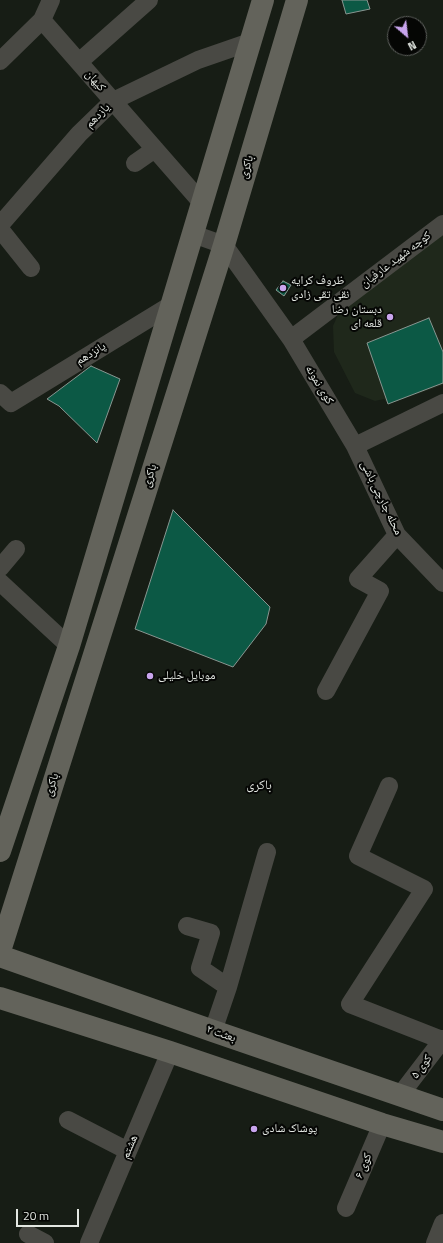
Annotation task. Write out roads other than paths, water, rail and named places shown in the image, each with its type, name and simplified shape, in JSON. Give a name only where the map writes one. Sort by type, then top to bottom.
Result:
[{"type":"main road","points":[[0,851],[69,646],[263,0]]},
{"type":"main road","name":"باکری","points":[[0,951],[224,245],[297,0]]},
{"type":"main road","name":"بعثت ۲","points":[[0,956],[213,1031],[401,1094],[443,1110]]},
{"type":"main road","points":[[0,998],[170,1052],[382,1124],[443,1142]]},
{"type":"main road","points":[[382,1124],[401,1094]]},
{"type":"street","points":[[0,61],[42,20],[51,0]]},
{"type":"street","points":[[79,62],[149,0]]},
{"type":"street","name":"کیهان","points":[[42,20],[202,203]]},
{"type":"street","name":"یازدهم","points":[[0,225],[79,134],[113,101],[198,60],[250,42]]},
{"type":"street","points":[[135,163],[155,149]]},
{"type":"street","name":"کوچه شهید عارفیان","points":[[291,339],[443,224]]},
{"type":"street","points":[[0,229],[31,268]]},
{"type":"street","points":[[193,234],[224,245]]},
{"type":"street","name":"کوی نمونه","points":[[224,245],[291,339],[355,446]]},
{"type":"street","name":"پانزدهم","points":[[5,398],[171,305]]},
{"type":"street","points":[[355,446],[443,403]]},
{"type":"street","name":"محله جارچی باشی","points":[[355,446],[397,536],[443,583]]},
{"type":"street","points":[[326,691],[380,591],[358,579],[397,536]]},
{"type":"street","points":[[0,568],[16,549]]},
{"type":"street","points":[[0,582],[69,646]]},
{"type":"street","points":[[389,786],[358,856],[424,889],[350,1004],[442,1040]]},
{"type":"street","points":[[213,1031],[228,988],[266,852]]},
{"type":"street","points":[[187,926],[211,933],[200,968],[228,988]]},
{"type":"street","name":"کوی ۵","points":[[401,1094],[442,1040]]},
{"type":"street","name":"هشتم","points":[[88,1243],[170,1052]]},
{"type":"street","points":[[68,1120],[128,1151]]},
{"type":"street","name":"کوی ۶","points":[[346,1208],[382,1124]]},
{"type":"street","points":[[435,1243],[443,1223]]},
{"type":"street","points":[[28,1234],[45,1243]]},
{"type":"place","name":"ظروف کرایه نقی تقی زادی","points":[[283,288]]},
{"type":"place","name":"دبستان رضا قلعه ای","points":[[390,317]]},
{"type":"place","name":"موبایل خلیلی","points":[[150,676]]},
{"type":"place","name":"پوشاک شادی","points":[[254,1129]]},
{"type":"district","name":"باکری","points":[[259,786]]}]
